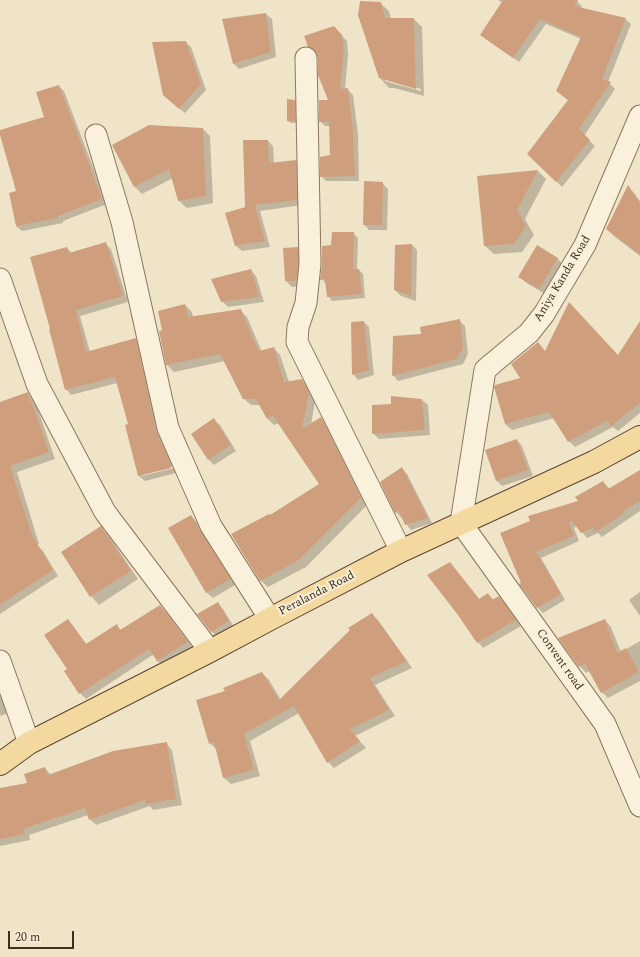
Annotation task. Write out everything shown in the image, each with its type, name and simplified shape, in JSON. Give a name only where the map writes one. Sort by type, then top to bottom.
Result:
[{"type":"main road","name":"Peralanda Road","points":[[0,764],[29,743],[210,651],[401,551],[594,462],[640,437]]},
{"type":"street","points":[[306,58],[310,264],[306,303],[298,327],[297,342],[401,551]]},
{"type":"street","name":"Aniya Kanda Road","points":[[461,523],[485,370],[529,333],[544,314],[585,245],[640,116]]},
{"type":"street","points":[[96,135],[122,222],[168,428],[211,526],[270,619]]},
{"type":"street","points":[[0,279],[37,384],[105,512],[210,651]]},
{"type":"street","name":"Convent road","points":[[461,523],[604,724],[640,806]]},
{"type":"street","points":[[0,661],[29,743]]},
{"type":"building","points":[[503,0],[578,0],[574,6],[626,18],[602,79],[611,82],[579,129],[590,140],[556,182],[527,154],[568,100],[556,91],[581,37],[540,19],[513,58],[480,35]]},
{"type":"building","points":[[360,1],[381,2],[385,18],[414,18],[416,89],[379,78],[358,15]]},
{"type":"building","points":[[266,13],[271,52],[233,64],[222,19]]},
{"type":"building","points":[[334,26],[342,35],[344,50],[340,89],[348,88],[353,129],[355,176],[320,177],[320,157],[330,155],[329,122],[319,122],[319,100],[328,100],[318,75],[318,58],[316,52],[312,48],[308,47],[304,36]]},
{"type":"building","points":[[186,41],[201,84],[179,109],[163,95],[152,42]]},
{"type":"building","points":[[59,85],[102,199],[58,216],[58,218],[16,226],[9,193],[16,191],[0,135],[0,130],[44,117],[36,92]]},
{"type":"building","points":[[287,99],[295,100],[295,121],[287,121]]},
{"type":"building","points":[[149,125],[203,128],[206,196],[178,201],[169,169],[134,187],[112,145]]},
{"type":"building","points":[[243,140],[268,140],[269,163],[296,160],[297,200],[255,205],[265,241],[235,246],[225,213],[249,206],[245,207]]},
{"type":"building","points":[[538,170],[517,210],[526,226],[514,244],[484,246],[477,176]]},
{"type":"building","points":[[364,181],[383,182],[382,225],[363,225]]},
{"type":"building","points":[[628,185],[640,203],[640,255],[606,229]]},
{"type":"building","points":[[332,232],[354,232],[353,269],[359,269],[362,294],[327,297],[325,279],[320,280],[322,246],[331,245]]},
{"type":"building","points":[[106,242],[123,296],[76,310],[86,352],[136,338],[156,431],[169,459],[171,468],[138,476],[125,425],[128,424],[115,377],[65,390],[30,257],[67,247],[69,253]]},
{"type":"building","points":[[412,244],[411,296],[394,290],[395,245]]},
{"type":"building","points":[[537,245],[558,258],[539,289],[518,277]]},
{"type":"building","points":[[298,247],[296,281],[285,281],[283,248]]},
{"type":"building","points":[[251,269],[259,297],[221,302],[211,279]]},
{"type":"building","points":[[569,302],[618,355],[640,321],[640,403],[611,426],[607,421],[568,442],[549,412],[505,424],[494,387],[495,385],[520,378],[511,364],[538,342],[545,351]]},
{"type":"building","points":[[185,304],[188,317],[241,309],[259,351],[274,347],[284,382],[302,379],[309,393],[302,429],[321,417],[361,498],[299,560],[260,581],[231,534],[269,514],[270,515],[319,484],[273,416],[267,419],[256,399],[243,399],[220,354],[166,365],[159,331],[162,330],[158,311]]},
{"type":"building","points":[[460,319],[463,348],[457,359],[392,376],[393,336],[421,334],[420,327]]},
{"type":"building","points":[[364,321],[369,370],[352,375],[351,322]]},
{"type":"building","points":[[28,392],[49,452],[10,466],[32,535],[53,570],[0,605],[0,402]]},
{"type":"building","points":[[391,396],[422,399],[425,430],[372,434],[372,405],[391,404]]},
{"type":"building","points":[[214,418],[231,445],[208,460],[191,434]]},
{"type":"building","points":[[517,439],[528,470],[496,481],[485,450]]},
{"type":"building","points":[[402,467],[428,518],[405,525],[399,511],[395,513],[380,482]]},
{"type":"building","points":[[640,470],[640,501],[623,511],[624,513],[596,532],[593,528],[581,533],[572,521],[569,522],[574,536],[536,552],[561,594],[537,608],[519,584],[521,583],[500,533],[530,521],[528,516],[578,501],[575,497],[603,481],[608,489]]},
{"type":"building","points":[[191,515],[231,579],[206,593],[168,528]]},
{"type":"building","points":[[101,526],[131,571],[90,597],[61,552]]},
{"type":"building","points":[[450,562],[479,599],[488,593],[492,600],[499,596],[516,620],[477,643],[458,615],[427,575]]},
{"type":"building","points":[[218,602],[229,621],[211,632],[197,614]]},
{"type":"building","points":[[160,605],[188,642],[157,661],[149,649],[79,694],[64,671],[67,669],[44,635],[68,619],[86,644],[117,624],[120,630]]},
{"type":"building","points":[[372,613],[407,661],[370,678],[389,710],[350,729],[360,741],[327,763],[294,706],[244,734],[254,770],[223,778],[214,742],[209,744],[196,700],[225,691],[223,688],[262,672],[279,700],[350,630],[348,628]]},
{"type":"building","points":[[605,619],[617,653],[626,648],[639,672],[601,693],[585,664],[579,667],[558,638]]},
{"type":"building","points":[[167,742],[176,799],[146,804],[145,800],[89,820],[85,808],[23,829],[25,834],[0,839],[0,788],[27,783],[24,774],[45,767],[48,775],[113,751]]}]
